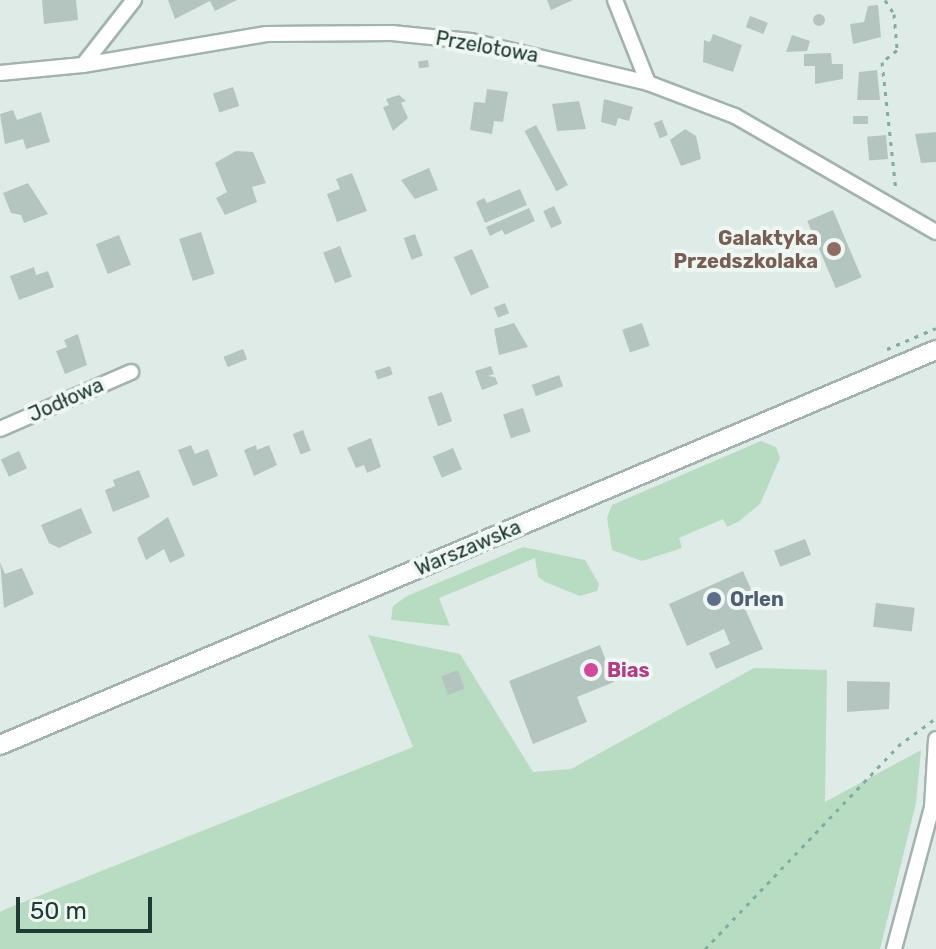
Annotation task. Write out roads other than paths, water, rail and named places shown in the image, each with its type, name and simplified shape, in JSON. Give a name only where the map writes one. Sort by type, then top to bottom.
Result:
[{"type":"street","points":[[83,65],[134,0]]},
{"type":"street","points":[[615,0],[648,83]]},
{"type":"street","name":"Przelotowa","points":[[0,73],[83,65],[266,34],[392,33],[471,41],[648,83],[735,116],[936,232]]},
{"type":"street","name":"Warszawska","points":[[0,745],[936,350]]},
{"type":"street","name":"Jodłowa","points":[[0,429],[131,372]]},
{"type":"street","points":[[894,949],[932,807],[936,739]]},
{"type":"place","name":"Galaktyka Przedszkolaka","points":[[834,249]]},
{"type":"place","name":"Orlen","points":[[714,599]]},
{"type":"place","name":"Bias","points":[[591,670]]}]
